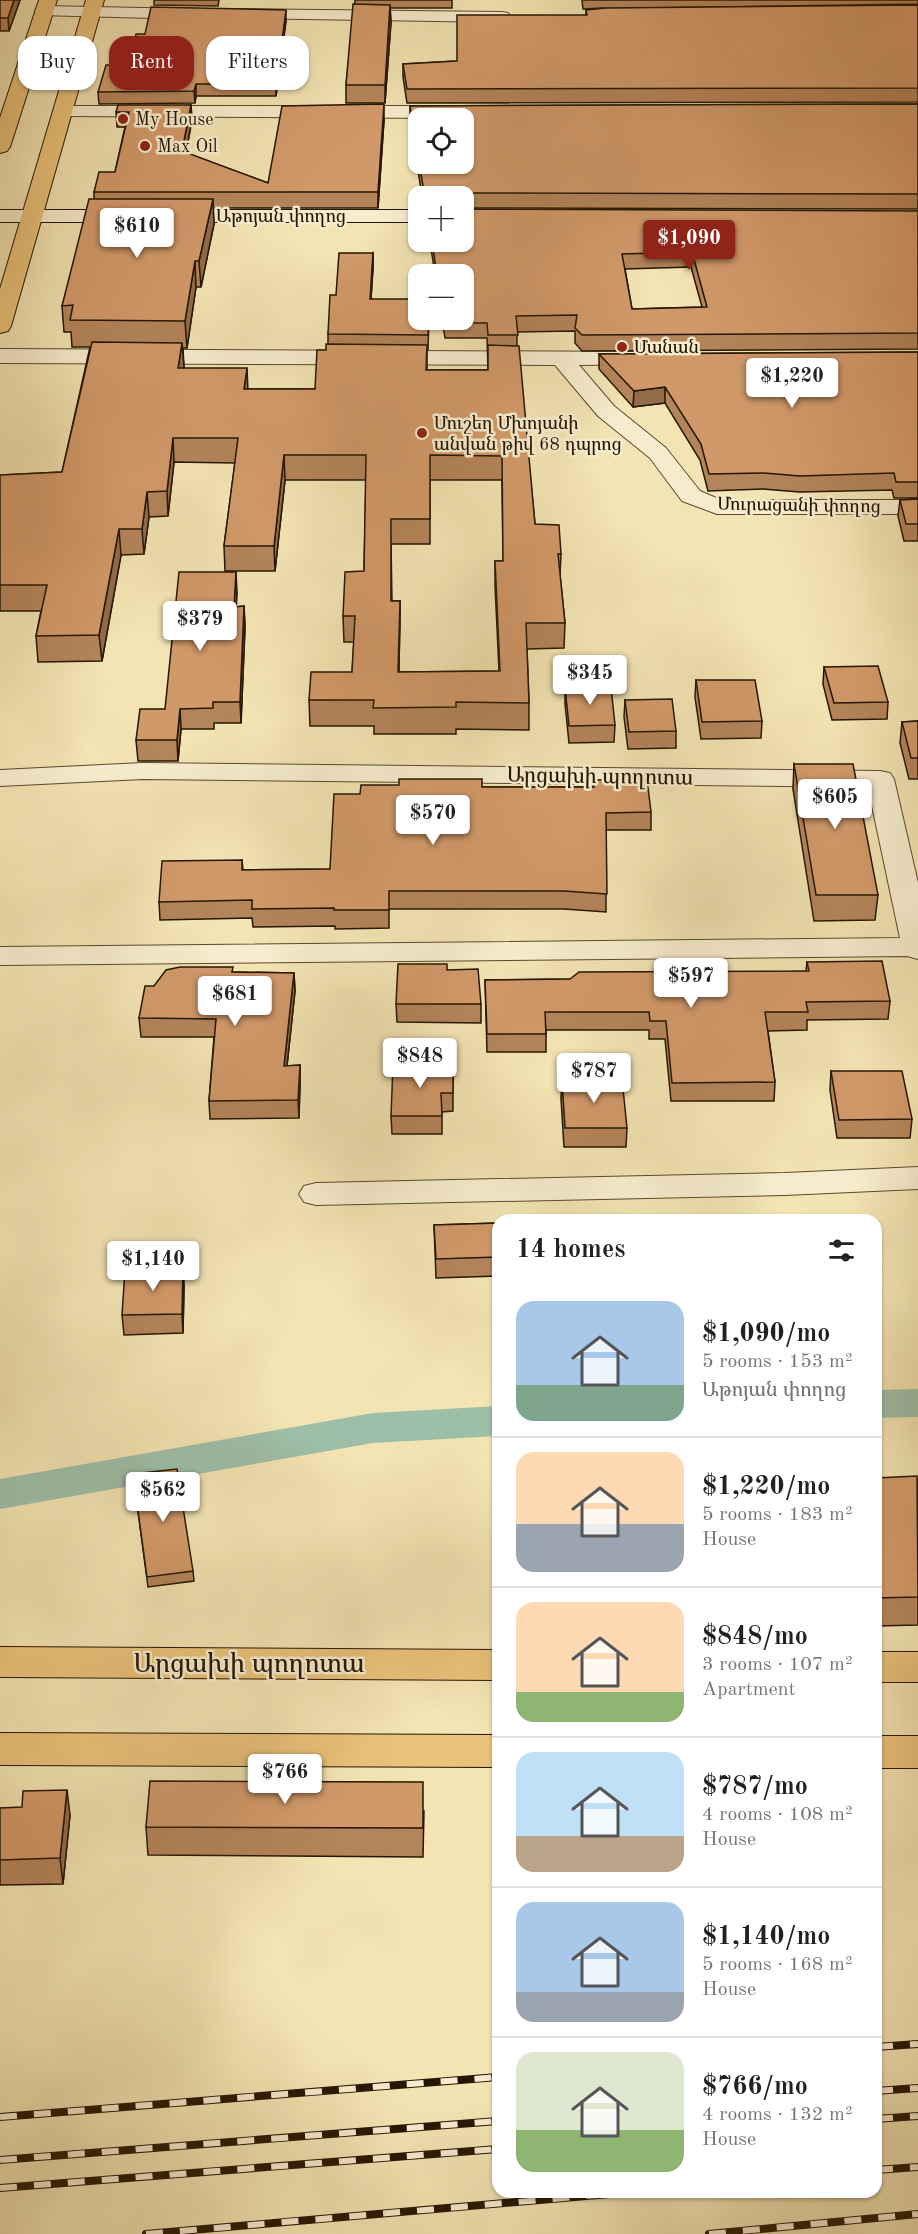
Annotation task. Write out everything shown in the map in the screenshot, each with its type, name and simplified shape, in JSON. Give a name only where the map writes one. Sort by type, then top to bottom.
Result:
[{"type":"main road","points":[[0,147],[46,6]]},
{"type":"main road","points":[[0,326],[94,6]]},
{"type":"main road","name":"Արցախի պողոտա","points":[[0,1662],[492,1665]]},
{"type":"main road","points":[[882,1666],[918,1667]]},
{"type":"main road","points":[[0,1749],[492,1750]]},
{"type":"main road","points":[[882,1752],[918,1752]]},
{"type":"street","points":[[46,6],[94,6],[207,14]]},
{"type":"street","points":[[230,14],[517,17]]},
{"type":"street","points":[[63,112],[408,112]]},
{"type":"street","name":"Աթոյան փողոց","points":[[0,216],[408,216]]},
{"type":"street","points":[[0,356],[669,359]]},
{"type":"street","name":"Մուրացանի փողոց","points":[[562,360],[606,411],[658,453],[691,496],[717,507],[918,507]]},
{"type":"street","name":"Արցախի պողոտա","points":[[0,778],[143,771],[880,779],[918,948]]},
{"type":"street","points":[[0,956],[918,948]]},
{"type":"street","points":[[316,1194],[785,1184],[918,1178]]},
{"type":"building","points":[[0,0],[14,0],[8,18],[0,18]]},
{"type":"building","points":[[353,4],[390,5],[385,85],[346,85]]},
{"type":"building","points":[[918,5],[918,88],[407,89],[403,64],[457,61],[457,15],[587,15],[586,10],[605,8]]},
{"type":"building","points":[[151,7],[286,10],[282,36],[206,36],[206,84],[196,84],[194,91],[98,92],[106,65],[109,65],[109,90],[194,90],[194,36],[136,36],[136,34],[145,34]]},
{"type":"building","points":[[384,104],[378,192],[94,192],[99,172],[115,172],[129,112],[116,112],[118,105],[191,105],[182,151],[268,183],[282,106]]},
{"type":"building","points":[[918,104],[918,194],[474,193],[474,186],[423,186],[421,174],[474,174],[474,108],[410,108],[410,106]]},
{"type":"building","points":[[89,199],[213,199],[199,261],[195,261],[185,321],[70,320],[73,305],[62,306]]},
{"type":"building","points":[[474,209],[918,211],[918,333],[582,335],[575,328],[577,315],[516,316],[518,335],[488,335],[487,323],[474,323],[474,264],[435,264],[434,252],[474,252]],"holes":[[[692,252],[707,307],[632,309],[622,254]]]},
{"type":"building","points":[[339,253],[373,253],[370,299],[408,299],[408,330],[428,330],[428,335],[328,334],[330,295],[336,295]]},
{"type":"building","points":[[92,342],[182,343],[178,368],[247,368],[244,389],[315,389],[317,350],[326,350],[326,344],[427,345],[426,370],[488,370],[488,345],[519,346],[535,524],[559,525],[561,554],[558,554],[565,623],[526,623],[529,703],[456,702],[456,707],[373,708],[374,700],[309,700],[311,672],[352,672],[355,616],[343,616],[345,572],[364,571],[366,455],[284,455],[274,546],[224,546],[238,438],[173,438],[167,491],[147,492],[142,529],[119,529],[99,635],[36,636],[47,585],[0,585],[0,475],[62,472]],"holes":[[[430,455],[502,456],[503,561],[495,561],[500,671],[398,672],[400,601],[391,601],[391,519],[430,519]]]},
{"type":"building","points":[[918,352],[918,482],[896,482],[894,473],[800,476],[764,473],[709,474],[701,444],[665,387],[634,391],[599,354]]},
{"type":"building","points":[[918,499],[918,524],[906,524],[900,500]]},
{"type":"building","points":[[179,572],[236,572],[234,607],[244,606],[240,702],[213,702],[213,708],[180,709],[177,740],[136,740],[140,709],[165,709]]},
{"type":"building","points":[[878,666],[888,702],[834,703],[824,667]]},
{"type":"building","points":[[696,680],[755,680],[762,721],[702,722]]},
{"type":"building","points":[[565,687],[611,687],[615,725],[569,726]]},
{"type":"building","points":[[672,699],[676,731],[629,732],[625,700]]},
{"type":"building","points":[[918,721],[918,758],[911,758],[902,722]]},
{"type":"building","points":[[794,764],[853,764],[878,895],[816,895]]},
{"type":"building","points":[[399,779],[482,779],[482,787],[594,787],[593,780],[647,779],[651,812],[606,813],[607,894],[564,891],[389,891],[389,910],[252,909],[252,900],[159,902],[162,861],[242,860],[242,870],[330,869],[334,794],[360,794],[361,785],[399,785]]},
{"type":"building","points":[[882,961],[890,1001],[806,1002],[808,1012],[765,1012],[775,1082],[672,1083],[666,1021],[650,1021],[649,1012],[545,1012],[546,1034],[487,1034],[485,980],[570,979],[579,972],[809,971],[807,962]]},
{"type":"building","points":[[398,964],[447,964],[447,970],[478,969],[481,1004],[396,1004]]},
{"type":"building","points":[[180,967],[233,967],[232,972],[294,973],[284,1066],[300,1065],[298,1100],[209,1101],[216,1019],[139,1018],[145,986],[154,986],[166,970]]},
{"type":"building","points":[[393,1065],[453,1065],[453,1093],[441,1093],[442,1116],[391,1116]]},
{"type":"building","points":[[831,1071],[902,1071],[912,1119],[839,1120]]},
{"type":"building","points":[[622,1079],[627,1128],[565,1128],[562,1080]]},
{"type":"building","points":[[492,1223],[492,1257],[436,1259],[434,1225]]},
{"type":"building","points":[[183,1268],[182,1314],[122,1315],[125,1270]]},
{"type":"building","points":[[177,1469],[193,1571],[147,1577],[133,1474]]},
{"type":"building","points":[[917,1476],[918,1597],[882,1598],[882,1478]]},
{"type":"building","points":[[150,1781],[423,1782],[423,1828],[146,1827]]},
{"type":"building","points":[[67,1790],[60,1858],[0,1860],[0,1808],[22,1807],[23,1791]]},
{"type":"waterway","points":[[882,1404],[918,1403]]},
{"type":"waterway","points":[[0,1494],[373,1428],[492,1421]]},
{"type":"railway","points":[[882,2047],[918,2044]]},
{"type":"railway","points":[[0,2117],[492,2077]]},
{"type":"railway","points":[[882,2091],[918,2088]]},
{"type":"railway","points":[[882,2119],[918,2116]]},
{"type":"railway","points":[[0,2160],[492,2121]]},
{"type":"railway","points":[[0,2188],[492,2149]]},
{"type":"railway","points":[[882,2170],[918,2167]]},
{"type":"railway","points":[[146,2234],[563,2198]]},
{"type":"railway","points":[[709,2234],[918,2214]]},
{"type":"place","name":"My House","points":[[123,119]]},
{"type":"place","name":"Max Oil","points":[[145,146]]},
{"type":"place","name":"Մանան","points":[[622,347]]},
{"type":"place","name":"Մուշեղ Մխոյանի անվան թիվ 68 դպրոց","points":[[422,433]]}]
